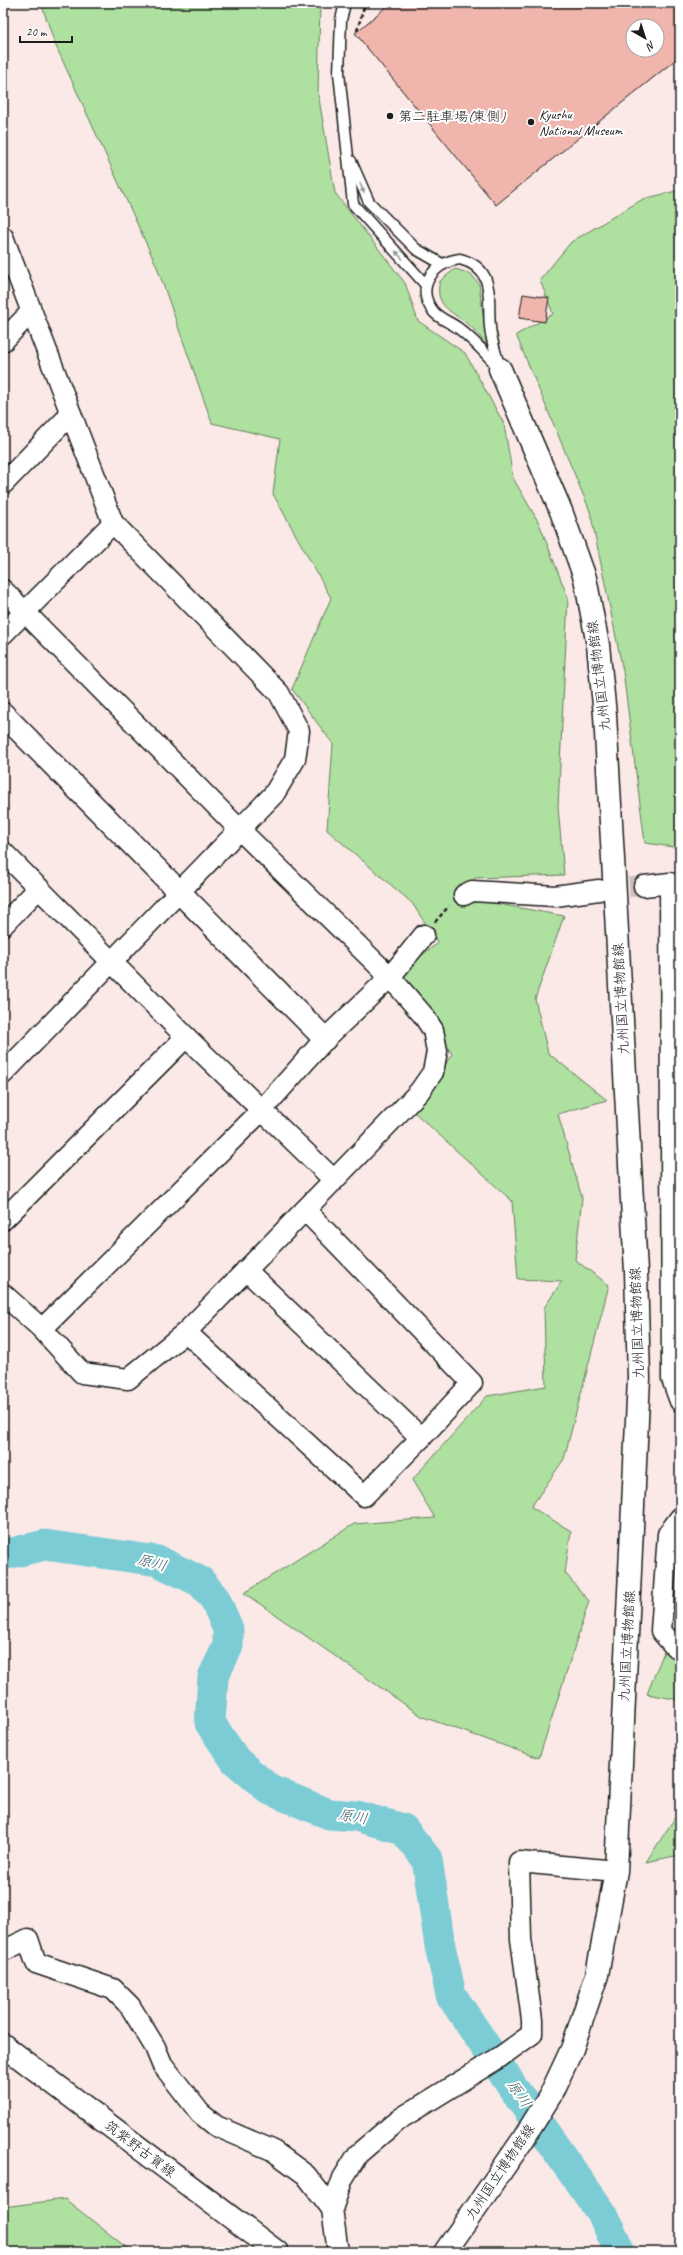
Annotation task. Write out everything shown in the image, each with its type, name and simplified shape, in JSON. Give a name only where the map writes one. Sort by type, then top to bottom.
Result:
[{"type":"main road","name":"九州国立博物館線","points":[[445,2252],[522,2141],[550,2096],[572,2049],[597,1975],[616,1871],[639,1378],[636,1272],[605,715],[598,645],[585,578],[561,511],[500,369]]},
{"type":"main road","points":[[3,714],[178,893],[325,1039]]},
{"type":"main road","name":"筑紫野古賀線","points":[[3,2045],[277,2252]]},
{"type":"street","points":[[3,237],[114,523],[279,693],[299,731],[295,759],[274,794],[3,1074]]},
{"type":"street","points":[[3,341],[31,312]]},
{"type":"street","points":[[3,484],[71,414]]},
{"type":"street","points":[[3,634],[114,523]]},
{"type":"street","points":[[3,590],[239,829],[390,977],[423,1015],[433,1030],[437,1051],[433,1072],[419,1092],[186,1332],[128,1379],[82,1373],[42,1329],[3,1294]]},
{"type":"street","points":[[3,852],[186,1037],[334,1180]]},
{"type":"street","points":[[644,886],[675,883],[672,1379],[680,1401]]},
{"type":"street","points":[[3,925],[39,888]]},
{"type":"street","points":[[464,895],[472,891],[555,896],[599,890]]},
{"type":"street","points":[[42,1329],[261,1111],[325,1039],[390,977],[424,935]]},
{"type":"street","points":[[3,1220],[186,1037]]},
{"type":"street","points":[[186,1332],[364,1496],[421,1438],[472,1383],[305,1210]]},
{"type":"street","points":[[246,1270],[421,1438]]},
{"type":"street","points":[[680,1518],[668,1534],[661,1631],[674,1646],[680,1649]]},
{"type":"street","points":[[338,2252],[332,2209],[343,2178],[358,2154],[398,2120],[500,2057],[532,2034],[532,2020],[521,1939],[519,1862],[616,1871]]},
{"type":"street","points":[[3,1951],[28,1939],[36,1963],[113,1989],[130,2006],[155,2047],[162,2064],[200,2114],[216,2126],[272,2150],[306,2175],[332,2209]]},
{"type":"lane","points":[[344,3],[341,20],[339,73],[348,152],[350,188],[356,209],[425,284],[426,295],[434,312],[458,328],[500,369]]},
{"type":"lane","points":[[348,152],[369,202],[416,249],[442,264]]},
{"type":"lane","points":[[425,284],[434,270],[442,264],[460,259],[470,262],[479,268],[486,277],[490,294],[490,327],[500,369]]},
{"type":"path","points":[[357,31],[365,3]]},
{"type":"path","points":[[424,935],[452,901],[464,895]]},
{"type":"green space","points":[[41,3],[320,3],[318,93],[335,193],[405,283],[418,321],[465,353],[504,424],[513,478],[539,523],[568,598],[558,807],[564,875],[475,878],[461,897],[564,916],[535,999],[548,1053],[607,1100],[558,1114],[582,1198],[575,1260],[609,1285],[564,1459],[531,1507],[571,1531],[565,1573],[589,1601],[539,1758],[423,1717],[244,1593],[354,1524],[435,1518],[412,1480],[487,1396],[546,1386],[544,1308],[562,1281],[518,1279],[512,1201],[414,1112],[452,1054],[398,973],[438,943],[412,903],[327,830],[333,744],[292,689],[331,598],[273,494],[280,439],[212,423],[157,267],[55,44]]},
{"type":"green space","points":[[680,190],[680,848],[645,843],[623,671],[590,511],[516,335],[553,314],[540,280],[571,242],[643,199]]},
{"type":"green space","points":[[455,269],[471,274],[479,284],[487,345],[472,328],[446,308],[439,297],[440,281]]},
{"type":"green space","points":[[680,1535],[680,1622],[676,1619]]},
{"type":"green space","points":[[665,1649],[680,1655],[680,1700],[647,1694]]},
{"type":"green space","points":[[680,1810],[680,1855],[646,1862]]},
{"type":"green space","points":[[65,2199],[132,2252],[3,2252],[3,2207]]},
{"type":"building","name":"Kyushu National Museum","points":[[391,3],[680,3],[680,56],[496,205],[355,33]]},
{"type":"building","points":[[523,294],[549,298],[545,322],[519,318]]},
{"type":"waterway","name":"原川","points":[[3,1555],[45,1545],[158,1561],[201,1582],[215,1599],[228,1629],[228,1646],[213,1677],[210,1723],[236,1761],[270,1790],[329,1814],[356,1816],[403,1829],[427,1859],[440,1946],[451,1995],[520,2098],[603,2215],[620,2252]]},
{"type":"tunnel","points":[[599,890],[644,886]]},
{"type":"place","name":"第二駐車場(東側)","points":[[390,116]]},
{"type":"place","name":"Kyushu National Museum","points":[[531,122]]}]
